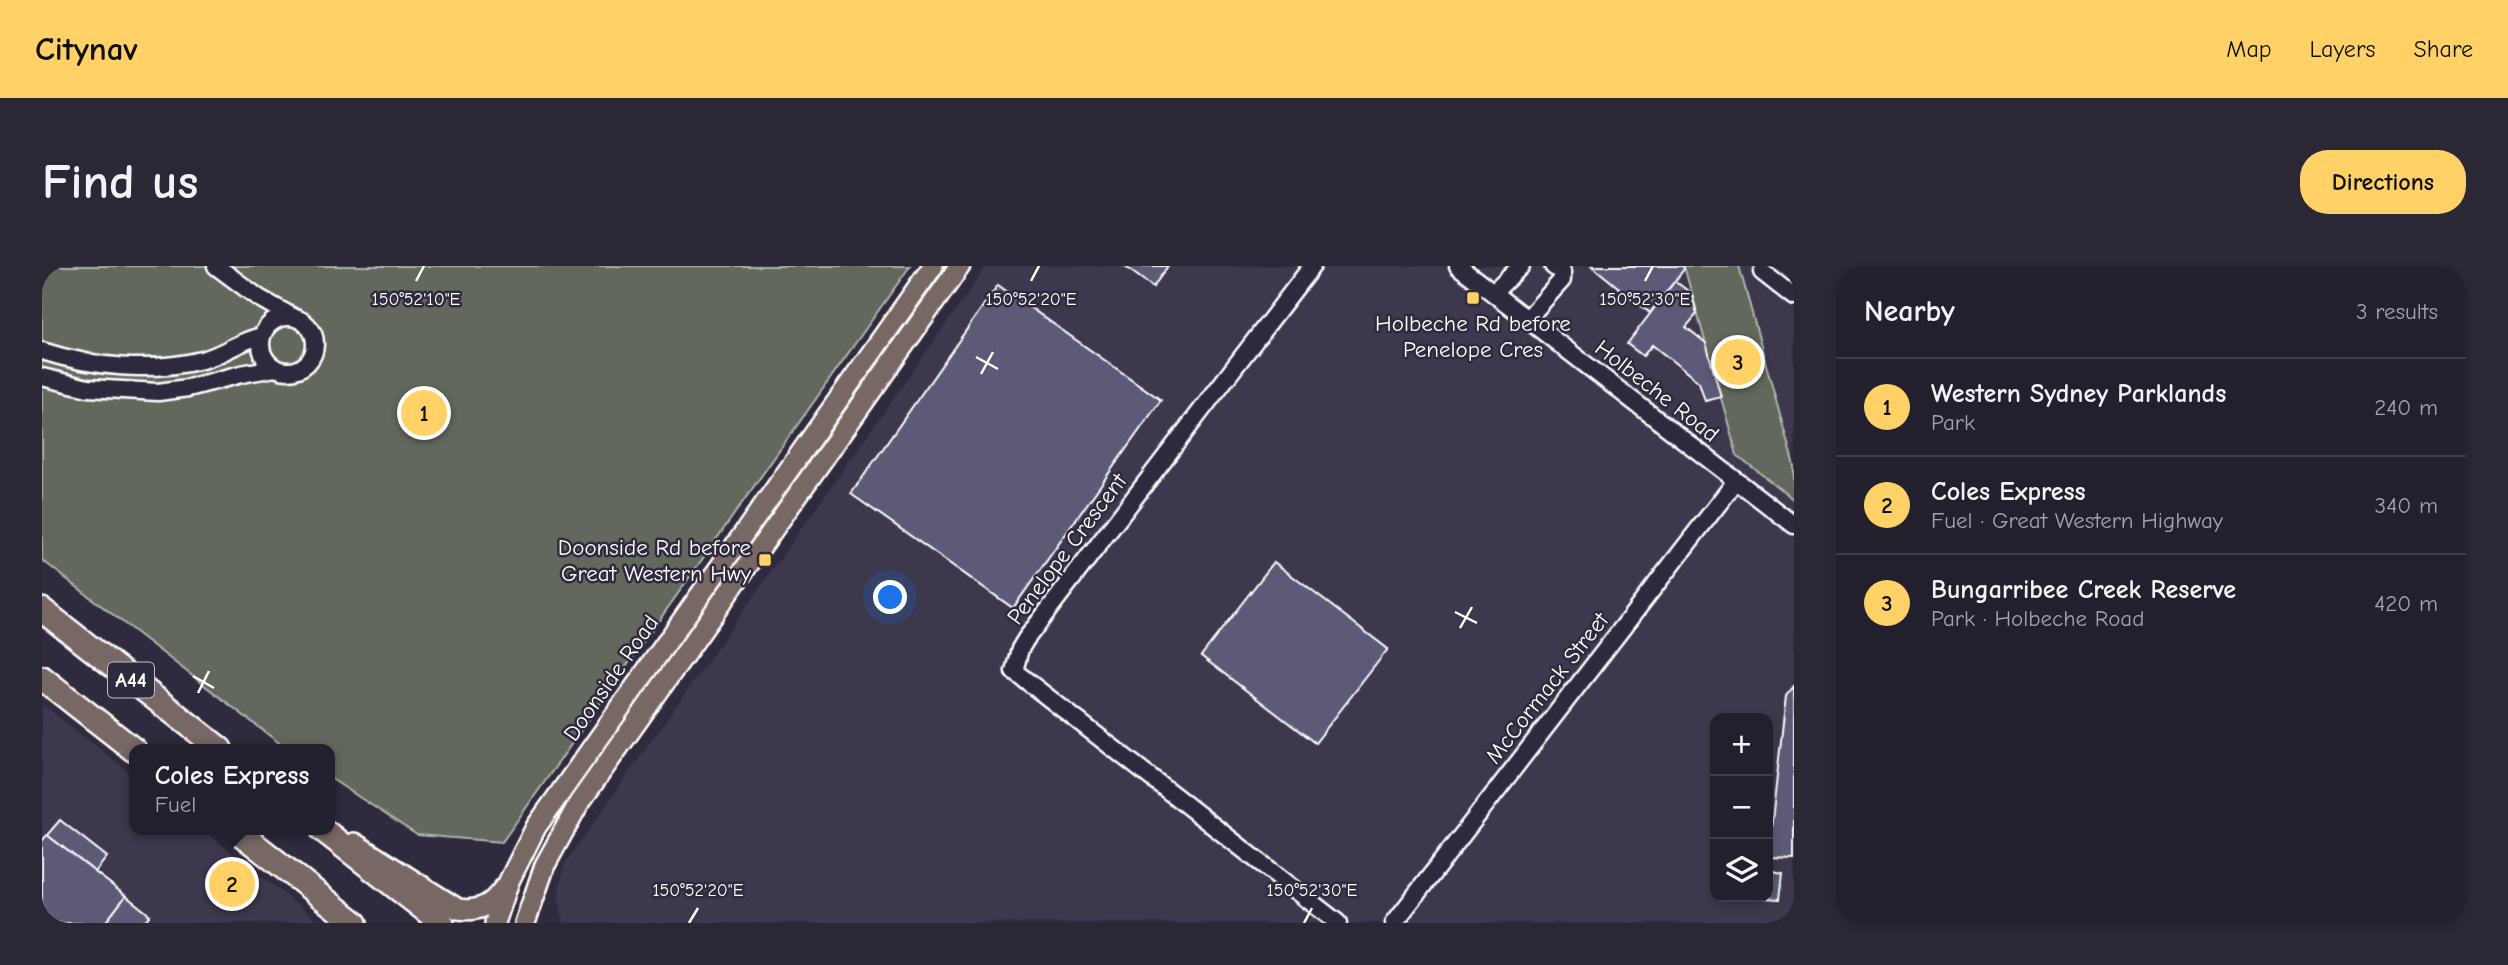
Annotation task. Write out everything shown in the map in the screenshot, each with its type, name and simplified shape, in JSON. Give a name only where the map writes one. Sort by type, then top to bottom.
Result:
[{"type":"highway","name":"A44","points":[[42,610],[214,744]]},
{"type":"highway","name":"A44","points":[[42,678],[129,746]]},
{"type":"highway","points":[[242,835],[355,923]]},
{"type":"highway","points":[[329,835],[442,923]]},
{"type":"main road","name":"Doonside Road","points":[[495,923],[509,881],[536,827],[933,266]]},
{"type":"main road","name":"Doonside Road","points":[[525,923],[545,865],[579,803],[960,266]]},
{"type":"main road","points":[[335,830],[458,909],[487,907],[509,881]]},
{"type":"street","points":[[216,266],[259,298],[282,312],[296,318],[305,323],[312,331],[315,341],[310,361],[296,370],[275,368],[261,351],[262,336],[269,324],[277,319],[296,318]]},
{"type":"street","name":"Penelope Crescent","points":[[1312,266],[1026,639],[1020,649],[1014,671],[1338,923]]},
{"type":"street","points":[[1493,293],[1521,266]]},
{"type":"street","points":[[1527,319],[1562,280],[1562,272],[1553,266]]},
{"type":"street","name":"Holbeche Road","points":[[1461,267],[1794,525]]},
{"type":"street","points":[[1762,272],[1794,297]]},
{"type":"street","points":[[42,351],[106,365],[161,366],[204,360],[246,339],[262,336]]},
{"type":"street","points":[[42,377],[88,388],[158,392],[188,388],[275,368]]},
{"type":"street","name":"McCormack Street","points":[[1394,923],[1736,481]]},
{"type":"shaded area","points":[[987,266],[1684,266],[1737,455],[1794,500],[1794,923],[564,923],[558,895],[565,863]]},
{"type":"shaded area","points":[[1739,266],[1794,266],[1794,466]]},
{"type":"shaded area","points":[[42,704],[129,772],[129,835],[209,835],[321,923],[42,923]]},
{"type":"green space","points":[[42,266],[910,266],[502,842],[417,835],[335,781],[335,744],[281,744],[42,560]]},
{"type":"green space","points":[[1684,266],[1739,266],[1794,466],[1794,500],[1737,455]]},
{"type":"building","points":[[1124,266],[1168,266],[1153,287]]},
{"type":"building","points":[[1592,266],[1683,266],[1684,269],[1650,313]]},
{"type":"building","points":[[1675,281],[1692,294],[1697,314],[1686,327],[1706,343],[1721,397],[1705,401],[1699,382],[1652,345],[1643,356],[1627,344]]},
{"type":"building","points":[[998,285],[1161,400],[1013,608],[851,494]]},
{"type":"building","points":[[1274,562],[1388,649],[1315,743],[1201,656]]},
{"type":"building","points":[[1794,686],[1794,858],[1773,857],[1773,812],[1786,696]]},
{"type":"building","points":[[60,820],[107,857],[95,872],[47,835]]},
{"type":"building","points":[[47,835],[126,896],[105,923],[42,923],[42,841]]},
{"type":"building","points":[[1773,871],[1783,873],[1780,899],[1773,899]]},
{"type":"building","points":[[126,896],[150,915],[143,923],[105,923]]},
{"type":"place","name":"Holbeche Rd before Penelope Cres","points":[[1473,298]]},
{"type":"place","name":"Bungarribee Creek Reserve","points":[[1738,362]]},
{"type":"place","name":"Western Sydney Parklands","points":[[424,413]]},
{"type":"place","name":"Doonside Rd before Great Western Hwy","points":[[765,560]]},
{"type":"place","name":"Coles Express","points":[[232,884]]}]
